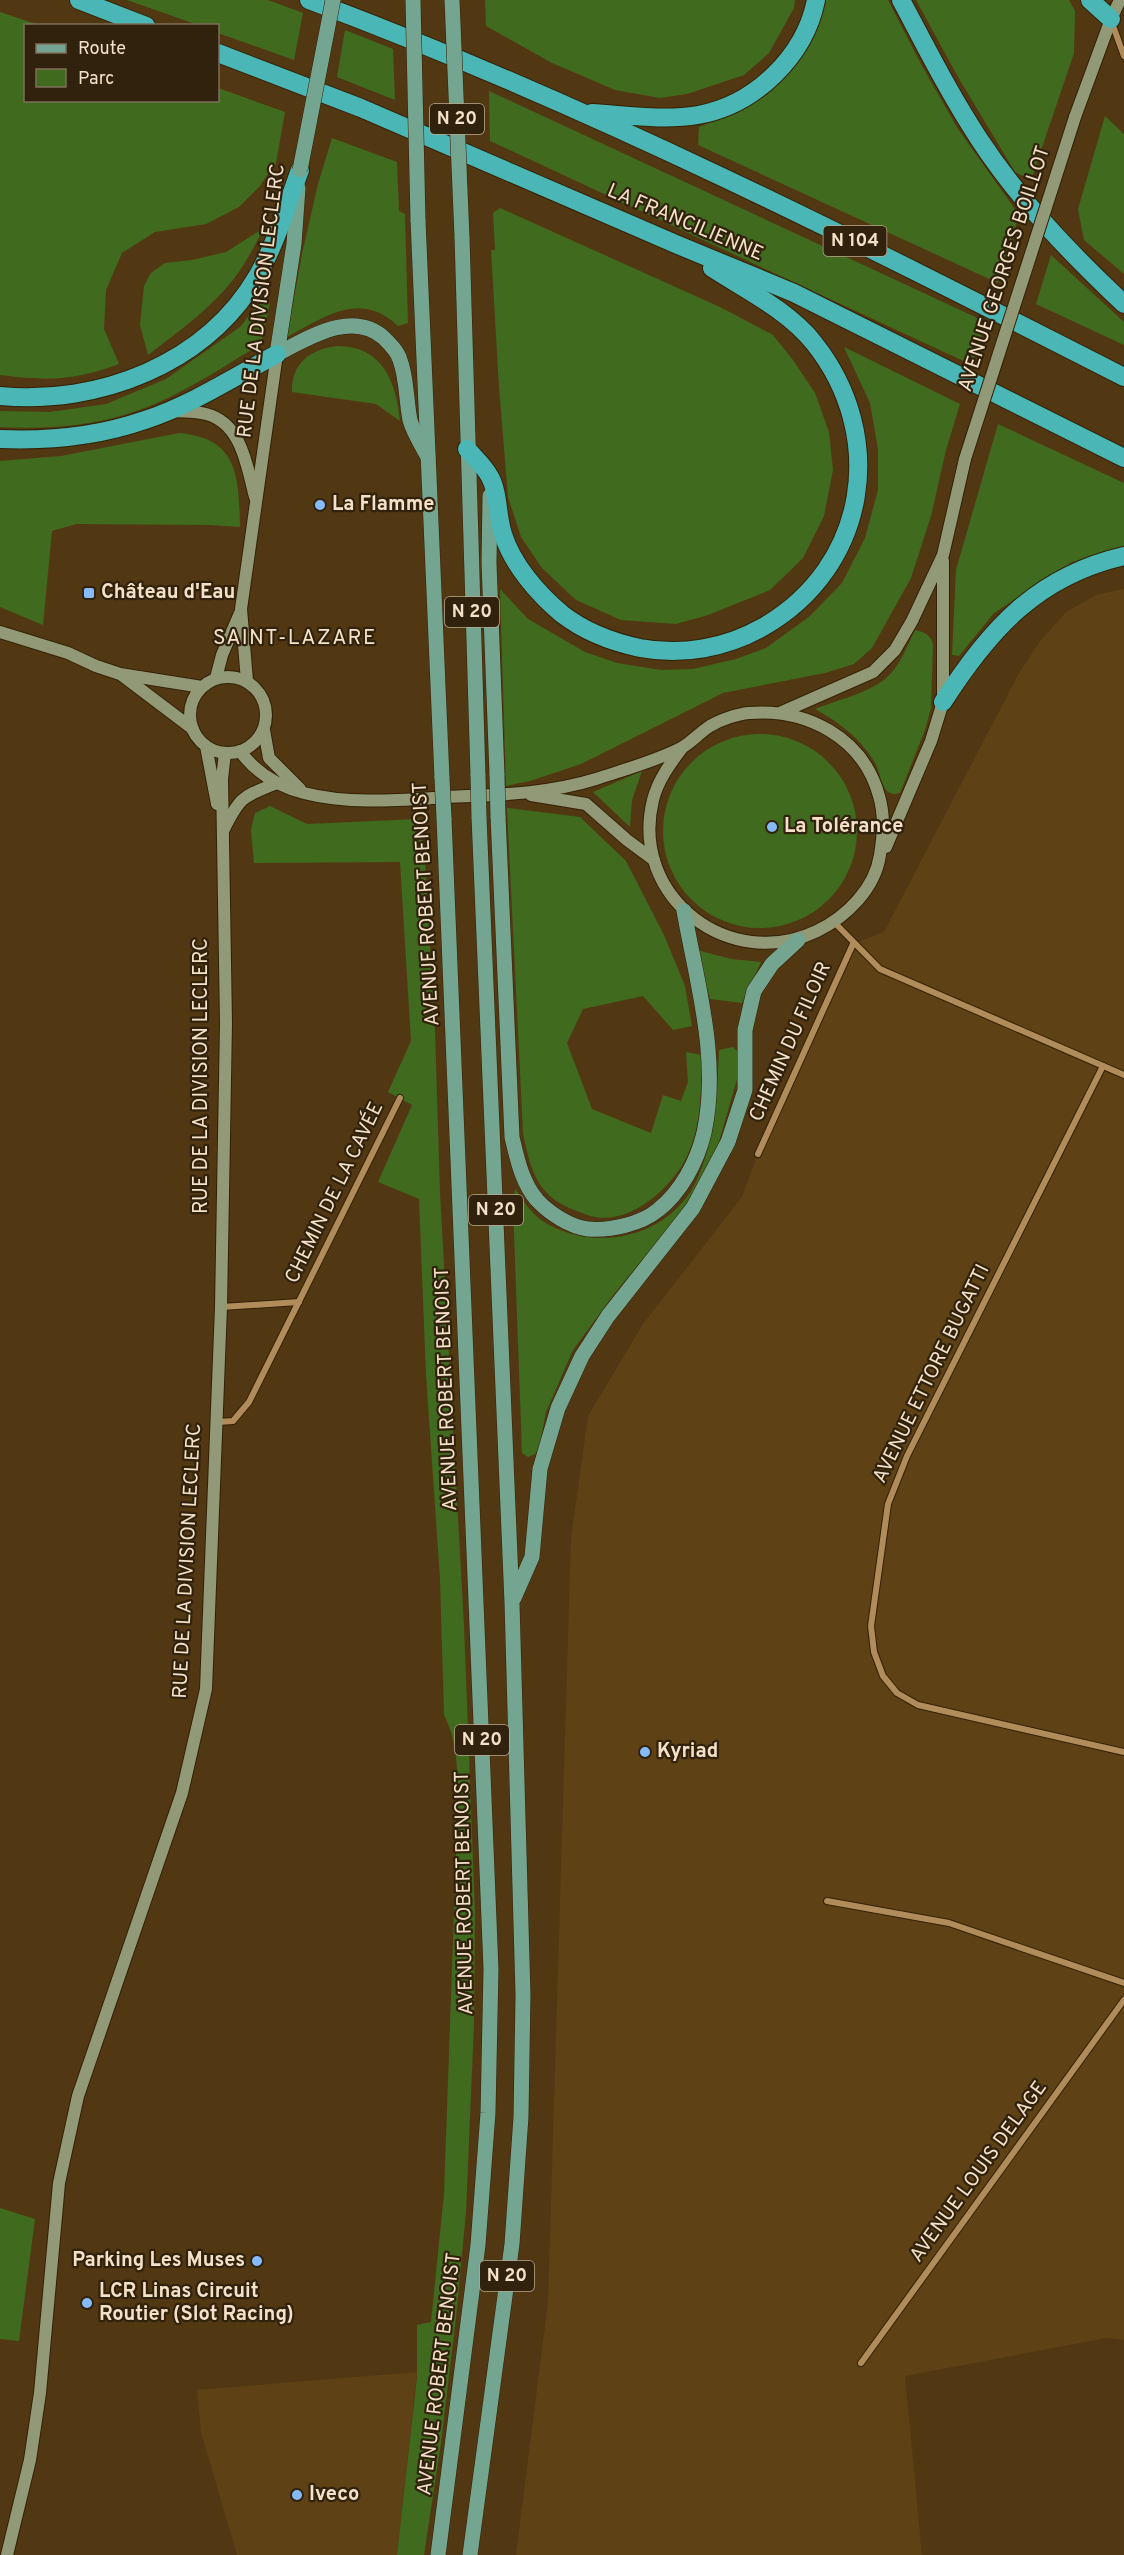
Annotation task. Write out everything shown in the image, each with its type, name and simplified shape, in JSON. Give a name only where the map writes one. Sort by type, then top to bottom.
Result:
[{"type":"highway","points":[[80,0],[141,24]]},
{"type":"highway","name":"N 104","points":[[309,0],[380,27],[582,112],[824,225],[1124,377]]},
{"type":"highway","points":[[582,112],[684,117],[711,112],[728,105],[762,85],[787,62],[808,26],[816,0]]},
{"type":"highway","points":[[901,0],[951,92],[987,149],[1038,214],[1074,255],[1124,304]]},
{"type":"highway","points":[[1090,0],[1111,19]]},
{"type":"highway","name":"LA FRANCILIENNE","points":[[219,53],[361,108],[794,293],[1124,458]]},
{"type":"highway","points":[[0,396],[50,398],[100,390],[138,377],[183,353],[233,309],[257,277],[280,225],[300,170]]},
{"type":"highway","points":[[467,449],[491,477],[503,534],[526,576],[563,615],[581,627],[614,641],[652,650],[670,651],[712,647],[732,641],[751,634],[790,609],[822,575],[834,558],[847,532],[859,479],[857,439],[847,396],[831,368],[804,331],[678,245]]},
{"type":"highway","points":[[0,439],[50,439],[105,432],[170,410],[277,354]]},
{"type":"highway","points":[[943,702],[979,648],[1014,612],[1053,584],[1096,564],[1124,556]]},
{"type":"main road","name":"RUE DE LA DIVISION LECLERC","points":[[277,354],[294,244],[300,170],[333,0]]},
{"type":"main road","name":"AVENUE ROBERT BENOIST","points":[[413,0],[418,220],[430,462],[491,1969],[488,2113],[478,2245],[438,2555]]},
{"type":"main road","name":"N 20","points":[[452,0],[462,237],[479,817],[512,1604],[523,1995],[521,2117],[512,2244],[470,2555]]},
{"type":"main road","points":[[277,354],[314,335],[339,327],[356,326],[379,334],[391,345],[400,359],[411,423],[430,462]]},
{"type":"main road","points":[[491,477],[489,562],[512,1137],[518,1162],[535,1198],[548,1212],[587,1229],[625,1226],[657,1211],[688,1177],[704,1134],[708,1094],[708,1033],[684,911]]},
{"type":"main road","points":[[512,1604],[532,1557],[540,1469],[558,1408],[582,1356],[608,1316],[693,1208],[728,1142],[745,1090],[745,1030],[754,991],[772,964],[798,940]]},
{"type":"street","name":"AVENUE GEORGES BOILLOT","points":[[782,712],[873,672],[895,650],[912,621],[943,555],[965,459],[1075,117],[1120,0]]},
{"type":"street","points":[[1111,19],[1124,56]]},
{"type":"street","name":"RUE DE LA DIVISION LECLERC","points":[[247,681],[242,609],[277,354]]},
{"type":"street","points":[[170,410],[208,414],[232,429],[243,450],[257,504]]},
{"type":"street","name":"AVENUE GEORGES BOILLOT","points":[[879,862],[931,741],[943,702],[943,555]]},
{"type":"street","name":"RUE DE LA DIVISION LECLERC","points":[[216,678],[222,655],[242,609]]},
{"type":"street","points":[[0,632],[68,653],[120,674],[202,687]]},
{"type":"street","points":[[120,674],[193,729],[206,746],[225,753],[250,747],[264,730],[267,719],[263,697],[247,681],[227,676],[216,678],[202,687],[190,706],[193,729]]},
{"type":"street","points":[[782,712],[815,721],[843,740],[865,765],[879,795],[884,829],[879,862],[862,896],[835,923],[798,940],[768,945],[737,941],[709,930],[684,911],[666,887],[654,860],[650,830],[653,800],[664,772],[682,748],[711,725],[746,713],[782,712]]},
{"type":"street","points":[[264,730],[269,758],[302,792]]},
{"type":"street","name":"RUE DE LA DIVISION LECLERC","points":[[206,746],[223,831]]},
{"type":"street","points":[[240,751],[253,768],[277,783],[302,792],[339,799],[414,799],[524,794],[592,780],[682,748]]},
{"type":"street","name":"RUE DE LA DIVISION LECLERC","points":[[7,2555],[30,2460],[40,2393],[59,2183],[78,2096],[182,1793],[206,1689],[221,1307],[226,1023],[222,778],[225,753]]},
{"type":"street","name":"RUE DE LA DIVISION LECLERC","points":[[223,831],[237,803],[246,796],[277,783]]},
{"type":"street","points":[[524,794],[586,804],[654,860]]},
{"type":"street","points":[[835,923],[853,944],[880,969],[1124,1076]]},
{"type":"street","name":"CHEMIN DU FILOIR","points":[[758,1154],[853,944]]},
{"type":"street","name":"AVENUE ETTORE BUGATTI","points":[[1103,1066],[907,1456],[888,1504],[871,1626],[874,1652],[883,1676],[897,1693],[918,1705],[1124,1752]]},
{"type":"street","name":"CHEMIN DE LA CAVÉE","points":[[217,1422],[232,1421],[249,1402],[400,1098]]},
{"type":"street","name":"CHEMIN DE LA CAVÉE","points":[[221,1307],[299,1302]]},
{"type":"street","points":[[827,1901],[949,1923],[1124,1983]]},
{"type":"street","name":"AVENUE LOUIS DELAGE","points":[[861,2363],[1124,2000]]},
{"type":"shaded area","points":[[1124,589],[1124,2340],[1106,2338],[905,2376],[922,2555],[516,2555],[548,2302],[571,1538],[588,1416],[643,1324],[742,1197],[758,1154],[853,944],[884,932],[1019,673],[1041,640],[1066,612],[1096,595]]},
{"type":"shaded area","points":[[417,2372],[397,2555],[237,2555],[201,2432],[197,2390]]},
{"type":"green space","points":[[127,0],[268,0],[303,13],[294,60],[219,33],[219,24],[195,24]]},
{"type":"green space","points":[[485,0],[795,0],[794,8],[769,53],[744,75],[687,94],[660,98],[615,90],[552,63],[486,26]]},
{"type":"green space","points":[[826,0],[888,0],[958,129],[1019,215],[998,283],[698,145],[699,127],[734,113],[777,86],[811,39]]},
{"type":"green space","points":[[916,0],[1069,0],[1075,11],[1074,53],[1031,180],[1015,172],[958,77]]},
{"type":"green space","points":[[0,12],[36,24],[24,24],[24,102],[219,102],[219,88],[285,112],[276,163],[259,187],[239,207],[206,224],[155,232],[122,253],[106,290],[104,329],[119,364],[74,377],[47,379],[0,375]]},
{"type":"green space","points":[[345,30],[393,49],[395,100],[337,77]]},
{"type":"green space","points":[[489,91],[986,322],[972,365],[490,141]]},
{"type":"green space","points":[[1105,116],[1124,134],[1124,274],[1084,240],[1078,209]]},
{"type":"green space","points":[[332,138],[397,162],[399,211],[405,214],[408,323],[398,326],[384,315],[356,308],[329,315],[287,337],[302,254],[318,184]]},
{"type":"green space","points":[[500,208],[720,307],[773,335],[793,360],[815,393],[829,432],[833,470],[824,516],[803,558],[770,590],[708,615],[676,624],[621,620],[576,600],[542,568],[521,537],[508,497],[491,250],[495,250],[493,213]]},
{"type":"green space","points":[[264,228],[242,268],[219,296],[148,355],[140,325],[144,286],[151,273],[165,263],[192,260],[226,252]]},
{"type":"green space","points":[[1051,255],[1124,322],[1124,345],[1036,304]]},
{"type":"green space","points":[[270,303],[261,344],[162,401],[96,422],[32,428],[0,427],[0,411],[50,412],[106,404],[166,379],[240,327],[258,304]]},
{"type":"green space","points":[[337,346],[366,352],[376,359],[390,380],[400,421],[376,404],[292,392],[295,373],[304,359],[319,350]]},
{"type":"green space","points":[[844,347],[960,404],[946,450],[931,516],[911,578],[872,648],[854,664],[825,673],[723,693],[581,764],[530,781],[506,786],[500,589],[528,619],[585,652],[617,663],[661,670],[693,669],[736,659],[766,648],[810,616],[842,583],[865,538],[878,490],[878,449],[870,403]]},
{"type":"green space","points":[[998,424],[1124,483],[1124,548],[1072,562],[994,613],[959,656],[952,655],[956,570]]},
{"type":"green space","points":[[179,433],[199,436],[214,443],[232,464],[238,492],[240,527],[76,524],[52,531],[43,625],[0,607],[0,461],[61,456]]},
{"type":"green space","points":[[915,630],[926,634],[933,644],[931,708],[925,730],[900,793],[892,794],[885,788],[876,765],[864,747],[842,726],[815,709],[860,693],[885,679],[899,662]]},
{"type":"green space","points":[[760,734],[788,738],[806,746],[814,750],[835,770],[841,777],[853,803],[857,831],[853,859],[845,877],[841,885],[821,906],[814,912],[788,924],[760,928],[732,924],[714,916],[706,912],[685,892],[679,885],[667,859],[663,831],[667,803],[675,785],[679,777],[699,756],[706,750],[732,738]]},
{"type":"green space","points":[[642,771],[632,800],[630,827],[593,792]]},
{"type":"green space","points":[[270,806],[307,824],[419,819],[425,860],[435,1030],[440,1193],[464,1626],[475,1913],[474,2024],[466,2212],[441,2443],[424,2555],[397,2555],[417,2377],[417,2325],[431,2322],[444,2194],[458,1799],[454,1746],[444,1715],[440,1579],[426,1375],[419,1199],[378,1182],[412,1105],[388,1092],[411,1041],[400,862],[254,863],[251,830],[255,813]]},
{"type":"green space","points":[[507,808],[580,817],[626,861],[664,935],[685,986],[692,1026],[673,1030],[643,996],[583,1009],[567,1043],[592,1109],[651,1133],[663,1095],[681,1101],[688,1082],[686,1052],[702,1055],[698,1118],[688,1154],[682,1166],[662,1190],[637,1209],[623,1215],[609,1218],[595,1217],[561,1204],[549,1196],[541,1186],[528,1157],[523,1133]]},
{"type":"green space","points":[[697,950],[731,959],[761,962],[742,1003],[710,999]]},
{"type":"green space","points":[[733,1047],[738,1052],[737,1079],[716,1152],[690,1202],[614,1294],[573,1350],[546,1412],[539,1448],[535,1454],[528,1457],[522,1453],[513,1205],[515,1189],[530,1210],[541,1220],[561,1230],[582,1236],[604,1238],[626,1235],[647,1229],[666,1218],[682,1203],[695,1184],[702,1168],[714,1118],[719,1050]]},
{"type":"green space","points":[[0,2208],[35,2219],[19,2341],[0,2339]]},
{"type":"place","name":"La Flamme","points":[[320,505]]},
{"type":"place","name":"Château d'Eau","points":[[89,593]]},
{"type":"place","name":"La Tolérance","points":[[772,827]]},
{"type":"place","name":"Kyriad","points":[[645,1752]]},
{"type":"place","name":"Parking Les Muses","points":[[257,2261]]},
{"type":"place","name":"LCR Linas Circuit Routier (Slot Racing)","points":[[87,2303]]},
{"type":"place","name":"Iveco","points":[[297,2495]]},
{"type":"district","name":"SAINT-LAZARE","points":[[295,638]]}]
